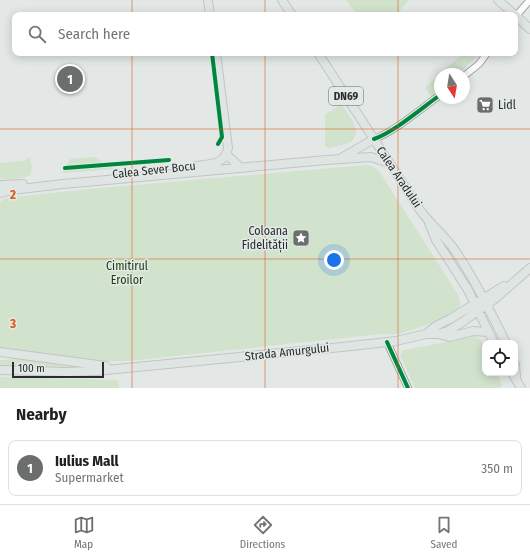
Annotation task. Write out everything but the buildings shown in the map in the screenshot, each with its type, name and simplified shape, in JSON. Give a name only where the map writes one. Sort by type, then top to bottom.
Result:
[{"type":"main road","points":[[208,0],[210,12]]},
{"type":"main road","points":[[282,0],[290,12]]},
{"type":"main road","points":[[498,0],[511,12]]},
{"type":"main road","points":[[518,19],[530,29]]},
{"type":"main road","points":[[216,56],[228,141],[227,155],[240,167]]},
{"type":"main road","name":"Calea Aradului","points":[[320,56],[428,221],[436,240],[476,307],[492,340]]},
{"type":"main road","points":[[337,159],[346,156],[374,140]]},
{"type":"main road","name":"Calea Sever Bocu","points":[[0,185],[211,164],[222,160],[227,155]]},
{"type":"main road","name":"Calea Sever Bocu","points":[[0,193],[63,184],[337,159],[373,157],[389,163]]},
{"type":"main road","points":[[0,197],[9,191]]},
{"type":"main road","name":"Calea Aradului","points":[[428,221],[444,236],[451,246],[485,302],[504,340]]},
{"type":"main road","points":[[476,307],[485,302],[530,268]]},
{"type":"main road","name":"Strada Amurgului","points":[[0,370],[66,372],[148,366],[387,342],[448,331],[457,326],[476,307]]},
{"type":"main road","name":"Strada Amurgului","points":[[426,334],[476,307]]},
{"type":"main road","points":[[438,334],[449,337],[472,330],[488,332]]},
{"type":"main road","name":"Strada Amurgului","points":[[0,352],[105,366],[148,366]]},
{"type":"main road","points":[[515,376],[521,388]]},
{"type":"street","points":[[518,13],[530,0]]},
{"type":"street","points":[[470,71],[479,64],[485,56]]},
{"type":"street","points":[[374,140],[403,122],[434,99]]},
{"type":"street","points":[[387,342],[408,388]]},
{"type":"green space","points":[[346,0],[409,0],[399,12],[355,12]]},
{"type":"green space","points":[[461,56],[478,56],[465,68],[447,68]]},
{"type":"green space","points":[[434,80],[434,96],[432,98],[425,88]]},
{"type":"green space","points":[[341,104],[354,123],[356,133],[350,142],[329,148],[325,146],[325,115]]},
{"type":"green space","points":[[30,157],[32,168],[30,175],[15,179],[0,178],[0,163],[24,161]]},
{"type":"green space","points":[[95,157],[115,169],[62,173],[70,159]]},
{"type":"green space","name":"Cimitirul Eroilor","points":[[367,165],[374,167],[379,171],[457,293],[460,305],[450,314],[403,333],[381,334],[129,361],[97,361],[0,348],[0,202],[5,198],[90,189]]},
{"type":"green space","points":[[474,336],[479,339],[482,343],[482,376],[498,376],[502,385],[499,388],[415,388],[400,355],[403,350],[448,342]]},
{"type":"green space","points":[[18,359],[71,365],[73,368],[0,367],[0,360]]},
{"type":"green space","points":[[0,377],[118,380],[119,388],[0,388]]},
{"type":"cycle path","points":[[212,56],[222,137],[218,144]]},
{"type":"cycle path","points":[[374,139],[390,131],[434,99]]},
{"type":"cycle path","points":[[65,168],[169,160]]},
{"type":"cycle path","points":[[387,342],[408,388]]},
{"type":"place","name":"Iulius Mall","points":[[70,79]]},
{"type":"place","name":"Lidl","points":[[485,105]]},
{"type":"place","name":"Coloana Fidelității","points":[[301,238]]}]
